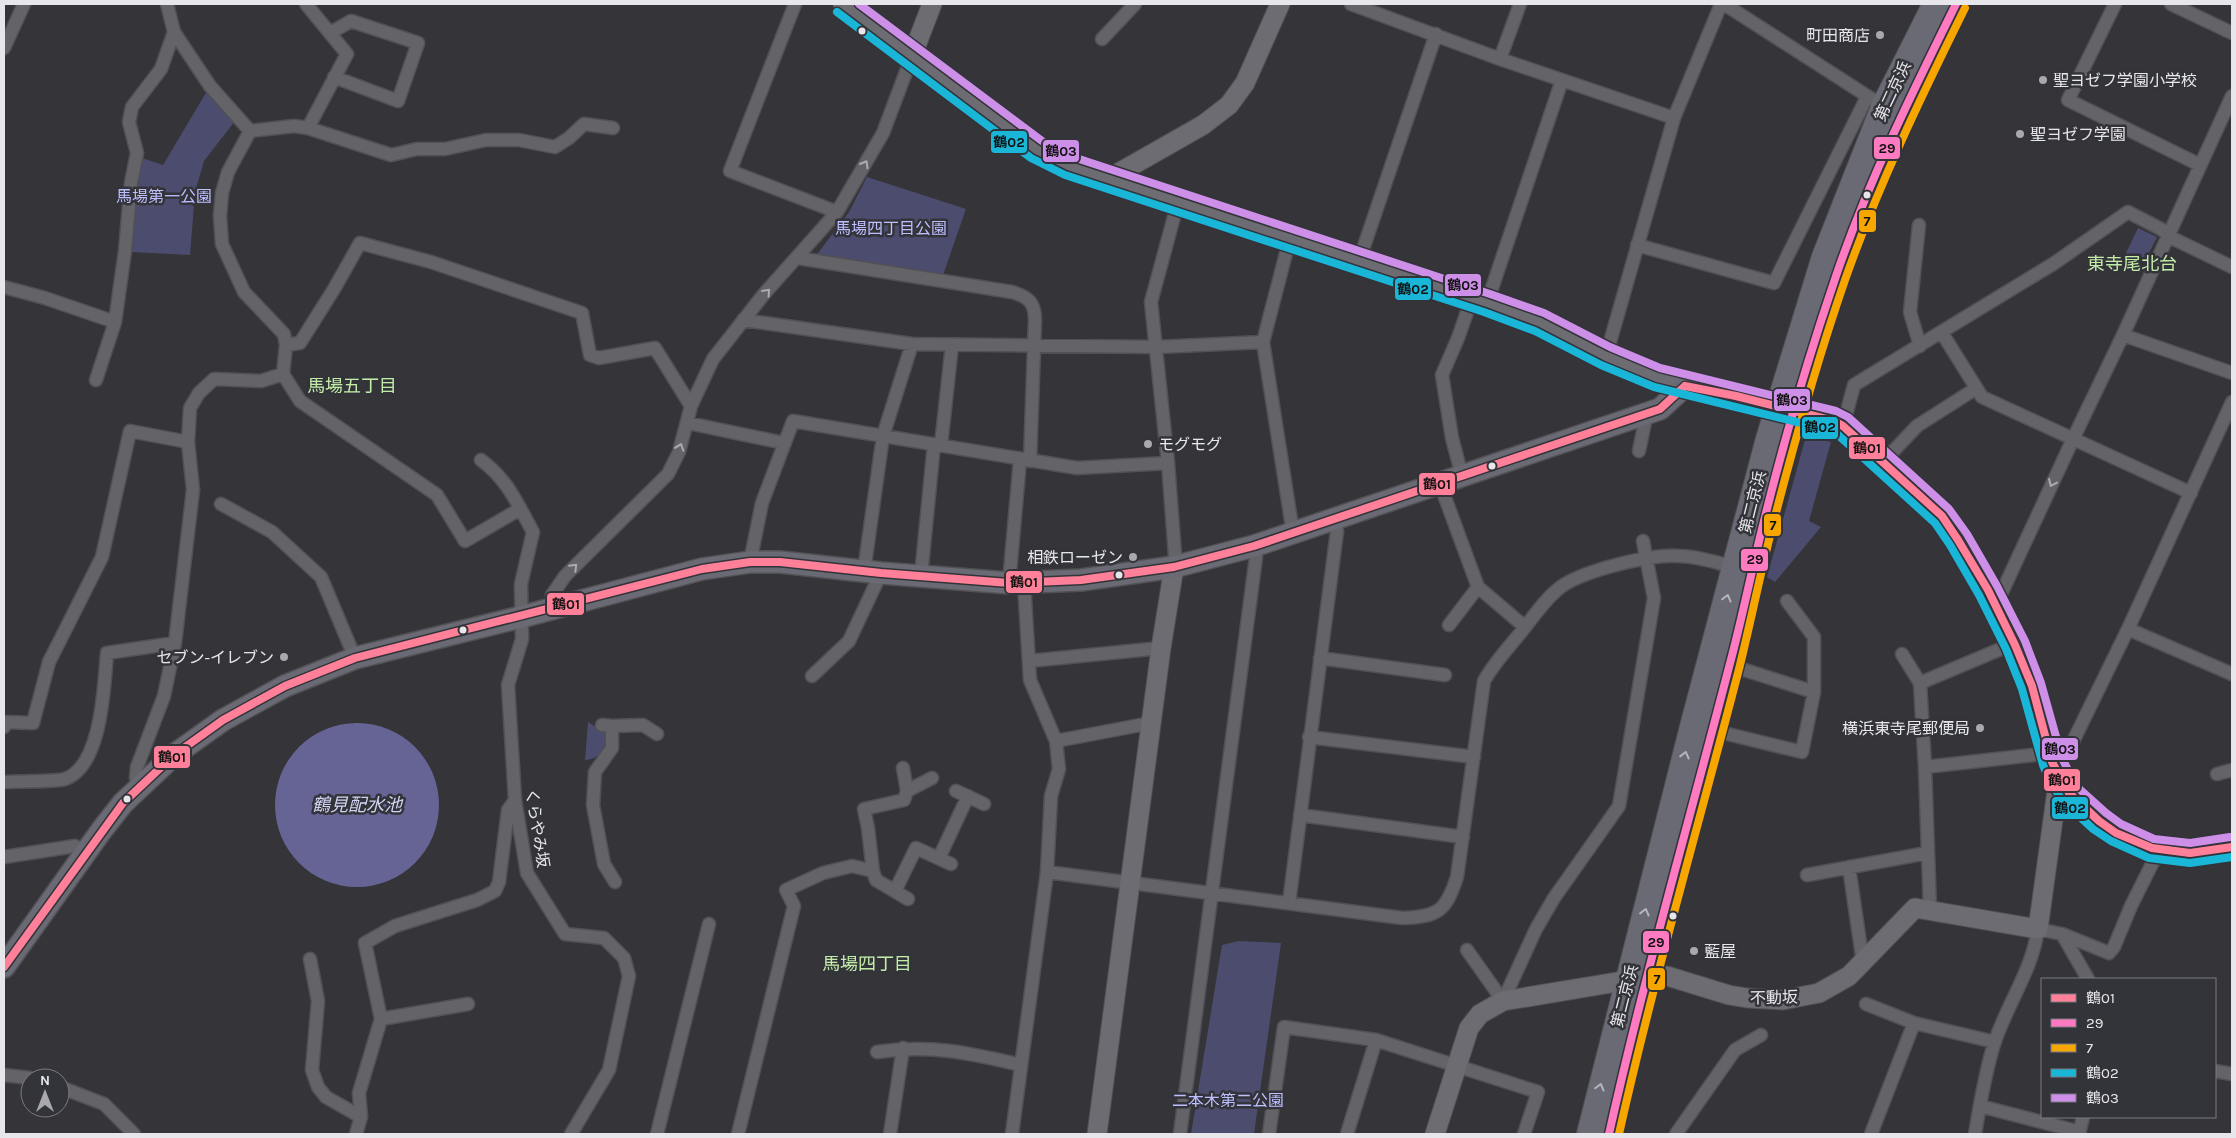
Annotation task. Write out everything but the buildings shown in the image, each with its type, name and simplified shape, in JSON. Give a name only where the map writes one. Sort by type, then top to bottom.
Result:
[{"type":"highway","name":"第二京浜","points":[[1609,1134],[1638,979],[1692,727],[1768,439],[1824,257],[1876,101],[1935,4]]},
{"type":"highway","name":"第二京浜","points":[[1589,1134],[1638,979],[1711,730],[1786,438],[1837,274],[1866,197],[1907,100],[1956,4]]},
{"type":"main road","points":[[4,967],[84,852],[123,803],[174,755],[223,720],[285,686],[355,658],[521,617],[702,569],[750,562],[780,562],[872,572],[1016,583],[1081,580],[1174,567],[1254,546],[1660,408],[1684,386],[1736,396],[1838,423],[1947,522],[1992,598],[2015,642],[2028,673],[2051,753],[2066,789],[2094,818],[2136,844],[2178,853],[2198,853],[2232,847]]},
{"type":"street","points":[[4,48],[24,4]]},
{"type":"street","points":[[167,4],[174,32],[210,86],[250,131]]},
{"type":"street","points":[[306,4],[347,54],[308,128]]},
{"type":"street","points":[[795,4],[730,171],[837,212]]},
{"type":"street","points":[[843,4],[1037,150],[1069,166],[1479,300],[1539,322],[1606,356],[1657,378],[1684,386]]},
{"type":"street","points":[[555,608],[552,595],[565,576],[668,474],[679,452],[691,406],[713,359],[743,320],[837,212],[883,133],[932,4]]},
{"type":"street","points":[[1102,39],[1135,4]]},
{"type":"street","points":[[1108,178],[1203,125],[1229,105],[1245,83],[1280,4]]},
{"type":"street","points":[[1351,4],[1436,34],[1500,60],[1674,118]]},
{"type":"street","points":[[1500,60],[1520,4]]},
{"type":"street","points":[[1606,356],[1637,245],[1674,118],[1723,4],[1876,101],[1774,283],[1637,245]]},
{"type":"street","points":[[2116,4],[2068,100],[2200,164]]},
{"type":"street","points":[[2171,4],[2232,33]]},
{"type":"street","points":[[330,33],[352,21],[418,43],[398,100],[334,77]]},
{"type":"street","points":[[96,380],[116,322],[131,184],[137,153],[129,122],[132,107],[161,69],[174,32]]},
{"type":"street","points":[[1359,261],[1436,34]]},
{"type":"street","points":[[1462,476],[1452,438],[1442,375],[1458,338],[1479,300],[1562,80]]},
{"type":"street","points":[[1992,598],[2002,592],[2123,335],[2232,96]]},
{"type":"street","points":[[250,131],[294,126],[308,128],[391,155],[417,149],[445,149],[486,140],[518,140],[555,147],[569,138],[584,124],[613,128]]},
{"type":"street","points":[[250,131],[228,172],[222,193],[220,216],[222,244],[244,292],[284,334],[286,345],[283,374],[300,401],[437,495],[465,541],[520,509]]},
{"type":"street","points":[[1098,1134],[1161,648],[1174,567],[1175,555],[1168,462],[1152,302],[1178,202]]},
{"type":"street","points":[[1838,423],[1854,386],[2053,264],[2128,212],[2232,267]]},
{"type":"street","points":[[1919,225],[1910,312],[1920,346]]},
{"type":"street","points":[[1290,238],[1263,342],[1293,533]]},
{"type":"street","points":[[286,345],[300,343],[360,243],[431,262],[582,313],[590,355],[599,358],[655,348],[691,406]]},
{"type":"street","points":[[798,258],[1022,295],[1032,302],[1034,307],[1035,346],[1016,583],[1029,661],[1030,680],[1056,741],[1060,769],[1051,796],[1047,872],[1012,1134]]},
{"type":"street","points":[[4,287],[45,298],[116,322]]},
{"type":"street","points":[[743,320],[912,344],[1157,347],[1263,342]]},
{"type":"street","points":[[1942,333],[1975,389],[1982,397],[2190,493]]},
{"type":"street","points":[[2123,335],[2232,373]]},
{"type":"street","points":[[812,676],[849,641],[872,572],[883,436],[912,344]]},
{"type":"street","points":[[921,576],[952,345]]},
{"type":"street","points":[[141,785],[136,778],[137,767],[164,696],[175,642],[193,490],[188,442],[190,408],[199,393],[214,379],[261,382],[283,374]]},
{"type":"street","points":[[1882,462],[1917,426],[1975,389]]},
{"type":"street","points":[[1974,1134],[1995,1042],[2026,974],[2035,948],[2061,766],[2128,628],[2232,402]]},
{"type":"street","points":[[1639,451],[1647,412]]},
{"type":"street","points":[[750,562],[762,503],[793,421],[990,452],[1025,461],[1077,468],[1168,462]]},
{"type":"street","points":[[688,423],[784,443]]},
{"type":"street","points":[[2220,428],[2232,434]]},
{"type":"street","points":[[4,727],[4,722],[33,723],[49,662],[102,557],[130,431],[188,442]]},
{"type":"street","name":"くらやみ坂","points":[[481,460],[496,471],[511,490],[533,532],[521,584],[522,639],[508,685],[516,800],[527,874],[565,934],[604,938],[624,958],[629,976],[609,1070],[571,1134]]},
{"type":"street","points":[[1440,484],[1478,587],[1525,627]]},
{"type":"street","points":[[221,504],[272,532],[321,577],[355,658]]},
{"type":"street","points":[[1289,903],[1337,531],[1333,519]]},
{"type":"street","points":[[1503,1002],[1536,929],[1554,898],[1619,806],[1654,598],[1643,541]]},
{"type":"street","points":[[1180,1134],[1256,557],[1254,546]]},
{"type":"street","points":[[1047,872],[1402,918],[1427,916],[1438,911],[1451,896],[1457,876],[1474,757],[1481,680],[1525,627],[1561,587],[1598,570],[1647,559],[1677,556],[1693,557],[1735,567]]},
{"type":"street","points":[[1449,625],[1478,587]]},
{"type":"street","points":[[1711,730],[1802,752],[1814,692],[1814,637],[1788,601]]},
{"type":"street","points":[[2128,628],[2232,674]]},
{"type":"street","points":[[4,782],[65,779],[81,767],[89,755],[101,710],[107,653],[175,642]]},
{"type":"street","points":[[1920,683],[2015,642]]},
{"type":"street","points":[[1029,661],[1161,648]]},
{"type":"street","points":[[1902,654],[1920,683],[1930,910],[2062,934],[2109,953],[2114,947],[2131,906],[2159,850]]},
{"type":"street","points":[[1320,658],[1444,674]]},
{"type":"street","points":[[1729,665],[1814,692]]},
{"type":"street","points":[[1056,741],[1151,723]]},
{"type":"street","points":[[615,882],[604,864],[593,805],[595,772],[612,748],[607,725],[643,725],[657,734]]},
{"type":"street","points":[[1309,737],[1474,757]]},
{"type":"street","points":[[1925,767],[2051,753]]},
{"type":"street","points":[[904,768],[907,791],[904,800],[864,809],[876,880],[908,899]]},
{"type":"street","points":[[2217,774],[2232,770]]},
{"type":"street","points":[[907,791],[932,778]]},
{"type":"street","points":[[939,858],[962,794],[984,804]]},
{"type":"street","points":[[356,1134],[361,1117],[360,1093],[380,1018],[365,943],[395,926],[477,900],[495,892],[499,882],[508,810],[516,800]]},
{"type":"street","points":[[1300,815],[1463,837]]},
{"type":"street","points":[[4,857],[75,846],[84,852]]},
{"type":"street","points":[[896,891],[916,848],[951,864]]},
{"type":"street","points":[[1806,875],[1927,853]]},
{"type":"street","points":[[738,1134],[794,906],[786,890],[822,872],[852,866],[873,871]]},
{"type":"street","points":[[1849,867],[1863,963]]},
{"type":"street","name":"不動坂","points":[[1435,1134],[1469,1028],[1480,1014],[1503,1002],[1638,979],[1667,976],[1729,995],[1783,1000],[1819,993],[1844,978],[1863,963],[1915,908],[1930,910]]},
{"type":"street","points":[[658,1134],[710,924]]},
{"type":"street","points":[[2062,934],[2087,978]]},
{"type":"street","points":[[1466,950],[1503,1002]]},
{"type":"street","points":[[310,959],[318,1002],[312,1070],[318,1087],[326,1097],[361,1117]]},
{"type":"street","points":[[380,1018],[468,1004]]},
{"type":"street","points":[[1866,1004],[1914,1023],[1995,1042]]},
{"type":"street","points":[[1871,1134],[1914,1023]]},
{"type":"street","points":[[1269,1134],[1284,1027],[1376,1040],[1538,1092],[1524,1134]]},
{"type":"street","points":[[1676,1134],[1735,1050],[1760,1035]]},
{"type":"street","points":[[1347,1134],[1376,1040]]},
{"type":"street","points":[[876,1052],[903,1048],[963,1051],[1021,1065]]},
{"type":"street","points":[[890,1134],[903,1048]]},
{"type":"street","points":[[2216,1071],[2232,1074]]},
{"type":"street","points":[[4,1075],[20,1077]]},
{"type":"street","points":[[70,1091],[104,1104],[134,1134]]},
{"type":"street","points":[[1980,1106],[2080,1133],[2082,1118]]},
{"type":"green space","name":"馬場第一公園","points":[[210,86],[238,117],[204,161],[195,192],[190,255],[131,252],[136,177],[142,158],[163,165]]},
{"type":"green space","name":"馬場四丁目公園","points":[[867,177],[966,209],[942,278],[815,257],[849,212]]},
{"type":"green space","points":[[2138,228],[2157,237],[2144,263],[2125,255]]},
{"type":"green space","points":[[1806,436],[1831,442],[1809,521],[1821,527],[1775,582],[1767,577]]},
{"type":"green space","points":[[588,722],[599,729],[607,731],[606,742],[602,751],[595,757],[585,760]]},
{"type":"green space","name":"二本木第二公園","points":[[1239,941],[1281,943],[1254,1134],[1191,1134],[1222,945]]},
{"type":"water","name":"鶴見配水池","points":[[365,723],[381,726],[396,732],[421,753],[430,766],[436,781],[439,805],[438,821],[430,844],[409,869],[396,878],[381,884],[349,887],[333,884],[318,878],[293,857],[284,844],[278,829],[275,797],[278,781],[284,766],[305,741],[318,732],[333,726]]},
{"type":"transit line","name":"鶴03","points":[[859,4],[1042,141],[1073,157],[1544,313],[1610,347],[1660,368],[1836,411],[1848,417],[1949,509],[1967,534],[1997,586],[2025,641],[2041,683],[2062,758],[2076,786],[2121,824],[2154,839],[2190,843],[2230,837]]},
{"type":"transit line","name":"29","points":[[1609,1134],[1652,958],[1733,650],[1769,501],[1805,372],[1825,308],[1862,206],[1907,104],[1956,4]]},
{"type":"transit line","name":"7","points":[[1619,1134],[1662,959],[1739,669],[1770,536],[1814,375],[1845,280],[1871,210],[1916,108],[1965,8]]},
{"type":"transit line","name":"鶴02","points":[[837,12],[1031,158],[1065,175],[1484,312],[1535,331],[1601,365],[1654,387],[1830,430],[1837,434],[1935,523],[1950,545],[1979,595],[2006,649],[2022,689],[2043,765],[2049,780],[2062,800],[2093,829],[2111,841],[2149,858],[2190,863],[2232,857]]},
{"type":"transit line","name":"鶴01","points":[[1685,386],[1736,396],[1834,421],[1843,426],[1942,516],[1958,540],[1988,590],[2015,645],[2032,686],[2052,762],[2069,793],[2099,821],[2116,833],[2152,848],[2190,853],[2232,847]]},
{"type":"transit line","name":"鶴01","points":[[4,967],[123,803],[174,755],[223,720],[285,686],[355,658],[702,569],[750,562],[780,562],[881,573],[1009,583],[1081,580],[1174,567],[1254,546],[1660,409],[1685,386]]},
{"type":"place","name":"町田商店","points":[[1880,35]]},
{"type":"place","name":"聖ヨゼフ学園小学校","points":[[2043,80]]},
{"type":"place","name":"聖ヨゼフ学園","points":[[2020,134]]},
{"type":"place","name":"モグモグ","points":[[1148,444]]},
{"type":"place","name":"相鉄ローゼン","points":[[1133,557]]},
{"type":"place","name":"セブン-イレブン","points":[[284,657]]},
{"type":"place","name":"横浜東寺尾郵便局","points":[[1980,728]]},
{"type":"place","name":"藍屋","points":[[1694,951]]},
{"type":"district","name":"東寺尾北台","points":[[2132,264]]},
{"type":"district","name":"馬場五丁目","points":[[352,386]]},
{"type":"district","name":"馬場四丁目","points":[[867,964]]}]
